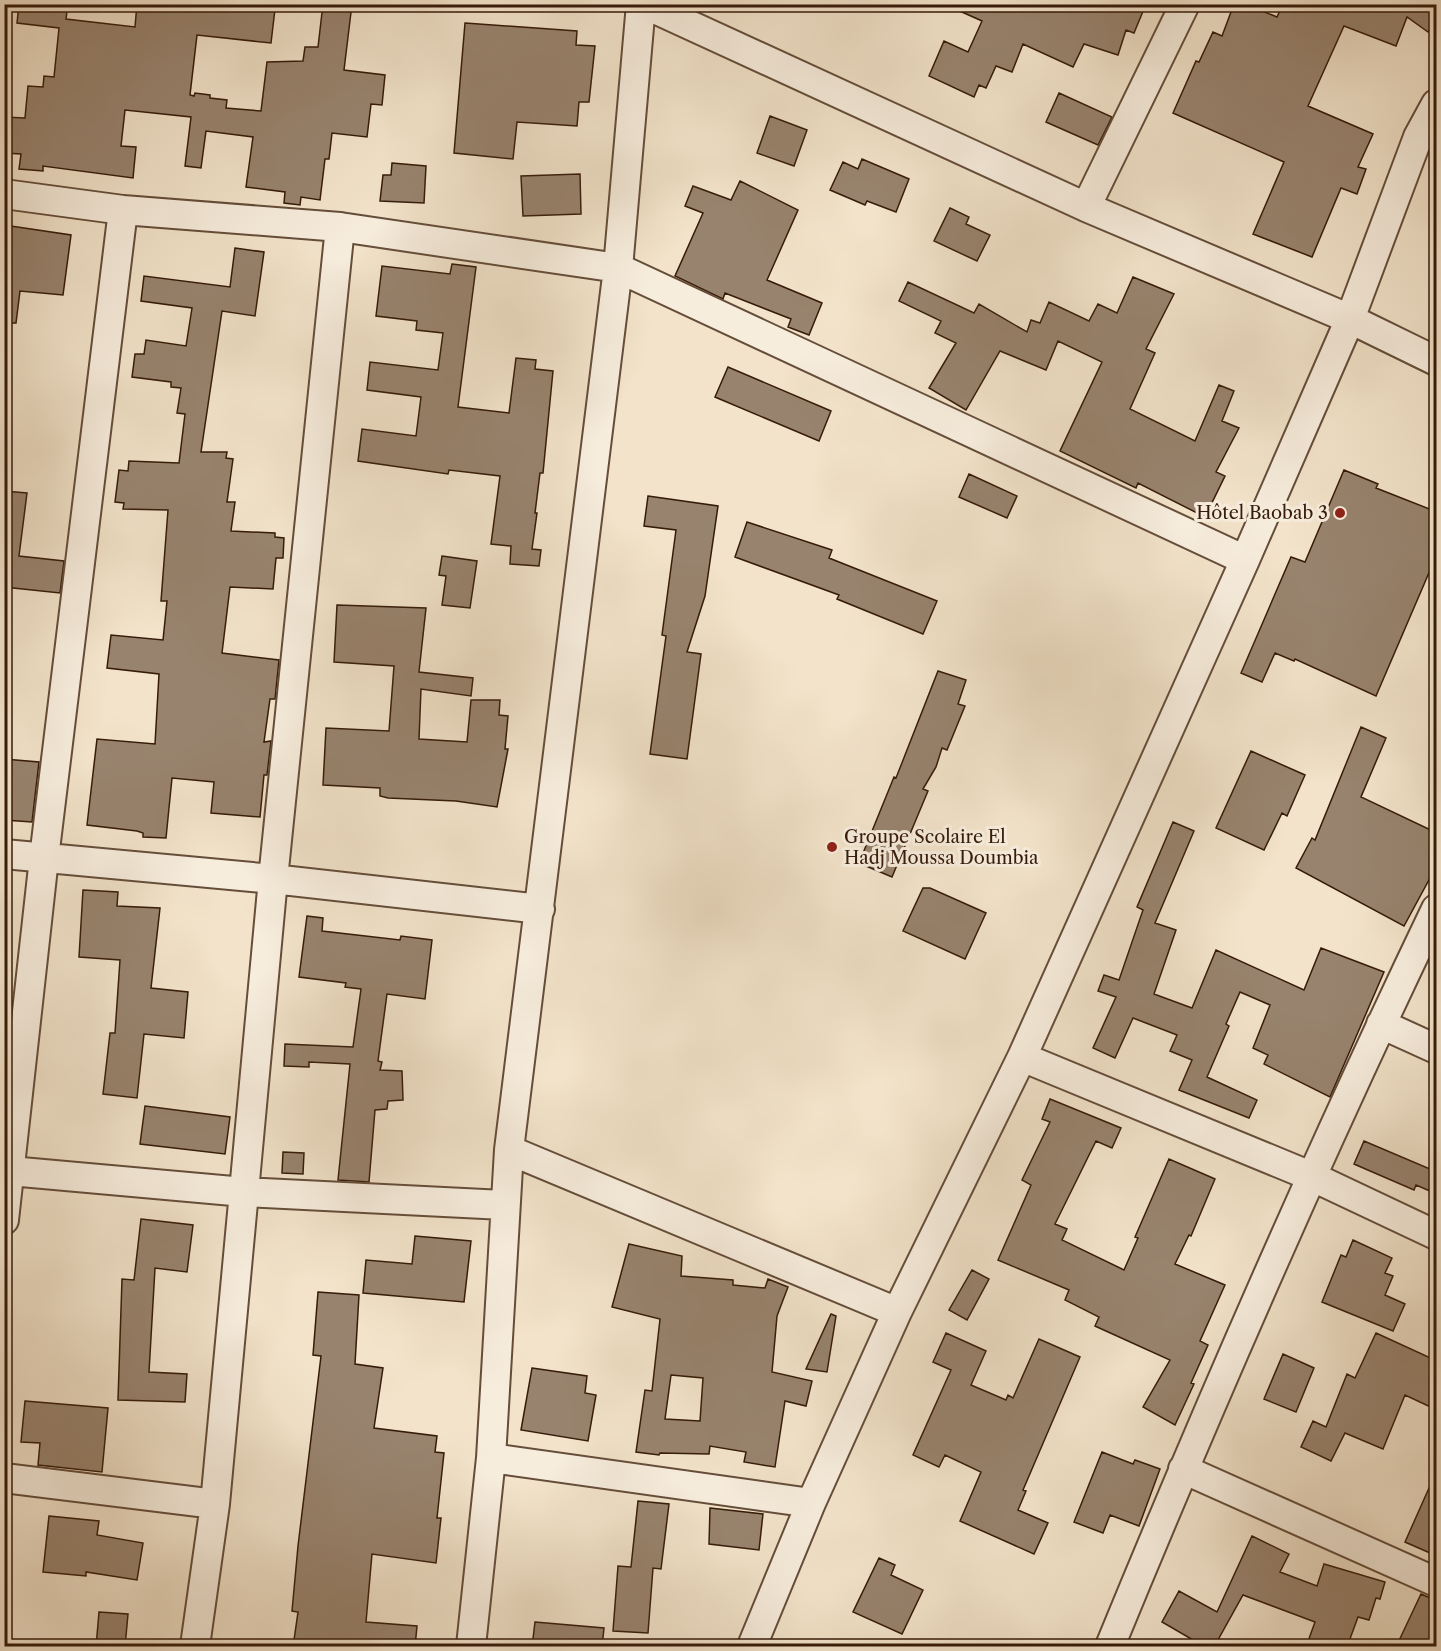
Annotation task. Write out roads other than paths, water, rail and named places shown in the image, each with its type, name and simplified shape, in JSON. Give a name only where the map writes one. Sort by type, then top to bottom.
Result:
[{"type":"street","points":[[471,1647],[491,1458],[509,1150],[618,268],[642,4],[1086,207],[1350,319],[1437,362]]},
{"type":"street","points":[[1086,207],[1185,4]]},
{"type":"street","points":[[752,1646],[811,1503],[897,1312],[1022,1057],[1245,560],[1350,319],[1418,137],[1437,104]]},
{"type":"street","points":[[4,194],[123,210],[340,227],[618,268],[1245,560]]},
{"type":"street","points":[[4,1220],[44,858],[123,210]]},
{"type":"street","points":[[195,1647],[215,1504],[273,879],[340,227]]},
{"type":"street","points":[[4,854],[273,879],[540,909]]},
{"type":"street","points":[[1110,1647],[1183,1469],[1381,1024],[1437,909]]},
{"type":"street","points":[[1381,1024],[1437,1049]]},
{"type":"street","points":[[1022,1057],[1313,1177],[1437,1236]]},
{"type":"street","points":[[509,1150],[897,1312]]},
{"type":"street","points":[[10,1171],[244,1192],[504,1205]]},
{"type":"street","points":[[491,1458],[811,1503]]},
{"type":"street","points":[[1183,1469],[1437,1582]]},
{"type":"street","points":[[4,1478],[215,1504]]},
{"type":"place","name":"Hôtel Baobab 3","points":[[1340,513]]},
{"type":"place","name":"Groupe Scolaire El Hadj Moussa Doumbia","points":[[832,847]]}]
